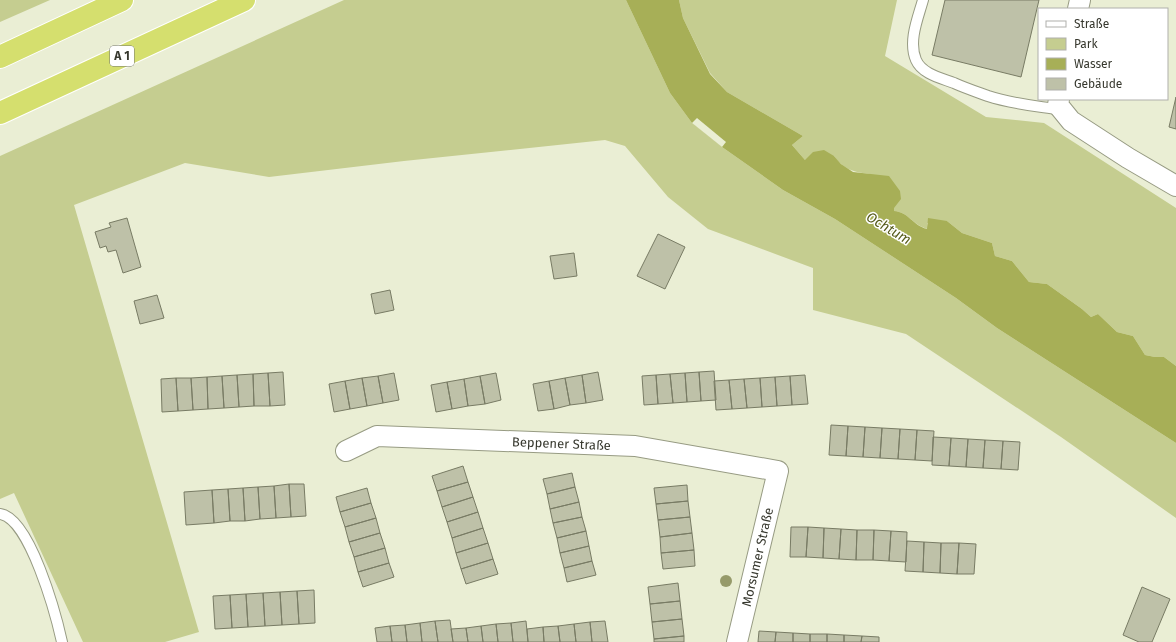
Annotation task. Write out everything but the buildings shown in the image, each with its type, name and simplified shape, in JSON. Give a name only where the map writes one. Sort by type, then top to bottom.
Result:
[{"type":"highway","points":[[0,57],[122,0]]},
{"type":"highway","name":"A 1","points":[[0,113],[244,0]]},
{"type":"street","points":[[1061,105],[1071,121],[1128,158],[1176,186]]},
{"type":"street","name":"Beppener Straße","points":[[346,451],[377,436],[635,446],[778,472]]},
{"type":"street","name":"Morsumer Straße","points":[[737,642],[778,472]]},
{"type":"lane","points":[[922,0],[913,39],[914,55],[921,67],[932,75],[989,96],[1016,103],[1061,105]]},
{"type":"lane","points":[[0,514],[5,515],[18,527],[34,556],[47,587],[62,642]]},
{"type":"green space","points":[[0,0],[50,0],[0,22]]},
{"type":"green space","points":[[344,0],[626,0],[670,93],[692,123],[722,147],[783,190],[835,219],[956,298],[997,328],[1176,443],[1176,518],[1061,437],[906,334],[813,310],[813,268],[708,229],[668,197],[625,146],[605,140],[269,177],[185,163],[74,205],[199,632],[165,642],[83,642],[14,493],[0,499],[0,156]]},
{"type":"green space","points":[[679,0],[897,0],[885,56],[986,117],[1044,123],[1176,208],[1176,366],[1164,357],[1145,355],[1133,336],[1117,332],[1098,314],[1091,317],[1047,284],[1029,282],[1012,261],[995,256],[992,243],[962,233],[947,221],[927,223],[928,229],[918,225],[907,216],[894,211],[870,174],[850,170],[834,156],[805,160],[792,145],[803,136],[727,92],[710,73],[683,18]]},
{"type":"water","name":"Ochtum","points":[[626,0],[679,0],[683,18],[710,74],[727,92],[803,136],[792,145],[805,160],[813,152],[824,150],[834,156],[841,164],[853,172],[889,176],[900,191],[901,199],[894,208],[894,211],[907,216],[918,225],[927,229],[928,218],[947,221],[962,233],[992,243],[995,256],[1012,261],[1029,282],[1047,284],[1091,317],[1098,314],[1117,332],[1133,336],[1145,355],[1164,357],[1176,366],[1176,443],[997,328],[956,298],[835,219],[783,190],[722,147],[692,123],[670,93]]},
{"type":"pier","points":[[697,118],[726,142],[722,147],[692,123]]}]
